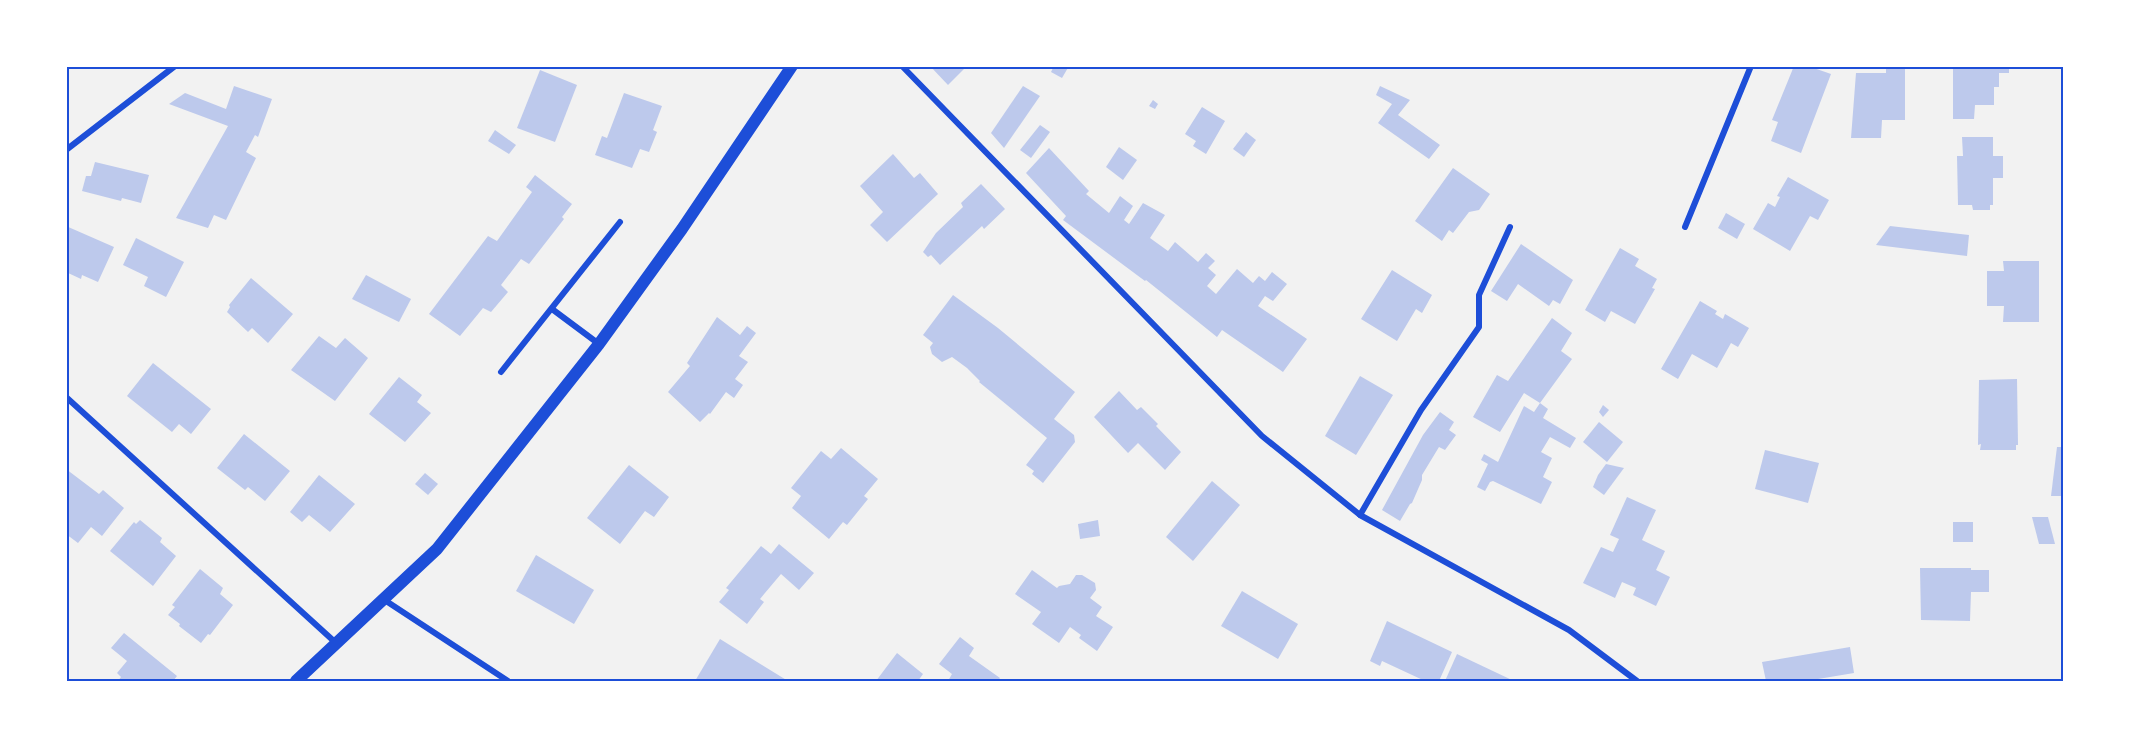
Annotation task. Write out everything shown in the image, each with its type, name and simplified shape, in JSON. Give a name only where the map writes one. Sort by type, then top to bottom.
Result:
[{"type":"main road","points":[[296,681],[437,549],[599,344],[682,229],[792,66]]},
{"type":"street","points":[[66,150],[175,66]]},
{"type":"street","points":[[902,66],[1262,436],[1360,515],[1569,630],[1637,681]]},
{"type":"street","points":[[1685,227],[1751,66]]},
{"type":"street","points":[[501,372],[620,222]]},
{"type":"street","points":[[1360,515],[1421,410],[1479,327],[1479,295],[1510,227]]},
{"type":"street","points":[[552,309],[599,344]]},
{"type":"street","points":[[66,397],[336,643]]},
{"type":"street","points":[[383,599],[508,681]]},
{"type":"building","points":[[930,66],[967,66],[948,85]]},
{"type":"building","points":[[1054,66],[1069,66],[1062,78],[1051,72]]},
{"type":"building","points":[[1794,66],[1808,66],[1831,74],[1801,153],[1771,141],[1778,122],[1772,120]]},
{"type":"building","points":[[1886,66],[1905,66],[1905,120],[1882,120],[1881,138],[1851,138],[1856,73],[1886,73]]},
{"type":"building","points":[[1953,66],[2009,66],[2009,73],[1999,73],[1999,87],[1994,87],[1994,105],[1975,105],[1974,119],[1953,119]]},
{"type":"building","points":[[540,70],[577,85],[555,142],[517,128]]},
{"type":"building","points":[[234,86],[272,99],[258,137],[255,135],[246,152],[256,158],[226,220],[214,215],[208,228],[176,218],[228,126],[169,104],[185,93],[226,109]]},
{"type":"building","points":[[1023,86],[1040,96],[1004,148],[991,133]]},
{"type":"building","points":[[1380,86],[1410,100],[1398,115],[1440,145],[1429,159],[1378,123],[1392,104],[1376,95]]},
{"type":"building","points":[[624,93],[662,106],[653,130],[657,132],[649,152],[640,149],[632,168],[595,155],[602,136],[607,138]]},
{"type":"building","points":[[1153,100],[1158,104],[1155,109],[1149,106]]},
{"type":"building","points":[[1202,107],[1225,121],[1206,154],[1193,146],[1196,141],[1185,134]]},
{"type":"building","points":[[1040,125],[1050,132],[1031,158],[1020,150]]},
{"type":"building","points":[[495,130],[516,145],[509,154],[488,141]]},
{"type":"building","points":[[1246,132],[1256,140],[1244,157],[1233,149]]},
{"type":"building","points":[[1962,137],[1993,137],[1993,156],[2003,156],[2003,178],[1993,178],[1993,205],[1990,205],[1990,210],[1973,210],[1972,205],[1958,205],[1957,156],[1963,156]]},
{"type":"building","points":[[1119,147],[1137,160],[1123,180],[1106,167]]},
{"type":"building","points":[[1049,148],[1089,191],[1086,194],[1109,213],[1120,196],[1133,206],[1124,220],[1129,224],[1143,203],[1165,215],[1150,238],[1168,251],[1175,242],[1198,262],[1206,253],[1215,261],[1208,268],[1216,275],[1207,286],[1216,294],[1237,269],[1253,283],[1259,276],[1265,281],[1272,272],[1287,284],[1273,301],[1265,296],[1258,306],[1307,339],[1283,372],[1222,330],[1217,337],[1146,280],[1063,220],[1066,216],[1026,173]]},
{"type":"building","points":[[893,154],[914,178],[920,173],[938,194],[887,242],[870,225],[883,212],[860,186]]},
{"type":"building","points":[[95,162],[149,175],[141,203],[122,198],[121,201],[82,191],[86,176],[91,176]]},
{"type":"building","points":[[1453,168],[1490,194],[1479,210],[1469,212],[1453,233],[1449,230],[1442,241],[1415,221]]},
{"type":"building","points":[[535,175],[572,204],[562,217],[564,219],[529,264],[521,259],[501,285],[508,292],[491,312],[483,308],[460,336],[429,314],[488,236],[497,241],[532,192],[526,187]]},
{"type":"building","points":[[1788,177],[1829,200],[1818,220],[1810,216],[1790,251],[1753,229],[1768,203],[1775,207],[1780,197],[1777,196]]},
{"type":"building","points":[[981,184],[1005,209],[984,229],[982,226],[940,265],[931,255],[928,257],[923,252],[936,233],[963,207],[961,203]]},
{"type":"building","points":[[1726,213],[1745,224],[1737,239],[1718,228]]},
{"type":"building","points":[[66,226],[114,247],[98,282],[82,275],[81,279],[66,272]]},
{"type":"building","points":[[1890,226],[1969,235],[1967,256],[1876,245]]},
{"type":"building","points":[[136,238],[184,262],[166,297],[144,286],[148,277],[123,265]]},
{"type":"building","points":[[1521,244],[1573,280],[1560,304],[1553,300],[1549,306],[1518,284],[1507,301],[1491,291]]},
{"type":"building","points":[[1620,248],[1639,259],[1635,266],[1657,279],[1652,288],[1655,289],[1635,324],[1611,311],[1605,322],[1585,310]]},
{"type":"building","points":[[2003,261],[2039,261],[2039,322],[2003,322],[2004,306],[1987,306],[1987,271],[2004,271]]},
{"type":"building","points":[[1392,270],[1432,295],[1422,313],[1416,309],[1397,341],[1361,319]]},
{"type":"building","points":[[366,275],[411,299],[399,322],[352,299]]},
{"type":"building","points":[[251,278],[293,314],[268,343],[252,328],[248,332],[227,312],[229,305]]},
{"type":"building","points":[[953,295],[998,328],[1075,392],[1054,419],[1074,435],[1075,442],[1043,483],[1032,474],[1034,471],[1026,465],[1047,438],[952,357],[942,362],[932,354],[930,347],[933,343],[923,335]]},
{"type":"building","points":[[1700,301],[1717,311],[1715,314],[1723,319],[1725,314],[1749,328],[1738,347],[1731,343],[1717,368],[1692,354],[1678,379],[1661,369]]},
{"type":"building","points":[[717,317],[740,335],[747,326],[756,333],[739,356],[748,362],[735,379],[743,385],[734,398],[726,392],[710,414],[700,422],[668,392],[690,366],[687,363]]},
{"type":"building","points":[[1552,318],[1572,333],[1561,351],[1572,359],[1540,403],[1524,393],[1500,432],[1473,417],[1497,375],[1508,381]]},
{"type":"building","points":[[319,336],[336,348],[345,338],[368,358],[335,401],[291,370]]},
{"type":"building","points":[[153,363],[211,409],[191,434],[179,424],[172,432],[127,396]]},
{"type":"building","points":[[1360,376],[1393,395],[1356,455],[1325,436]]},
{"type":"building","points":[[399,377],[422,395],[417,402],[431,413],[405,442],[369,414]]},
{"type":"building","points":[[2017,379],[2018,445],[2016,445],[2016,450],[1980,450],[1981,444],[1978,445],[1979,380]]},
{"type":"building","points":[[1119,391],[1137,410],[1141,407],[1181,452],[1165,470],[1138,443],[1128,453],[1094,417]]},
{"type":"building","points":[[1540,403],[1548,409],[1543,418],[1576,438],[1570,448],[1550,437],[1541,452],[1552,458],[1543,477],[1552,482],[1541,504],[1493,481],[1485,491],[1477,487],[1488,464],[1481,460],[1484,454],[1498,462],[1524,406],[1534,412]]},
{"type":"building","points":[[1603,405],[1609,410],[1603,417],[1599,412]]},
{"type":"building","points":[[1440,412],[1454,422],[1449,430],[1456,435],[1445,450],[1439,447],[1422,475],[1412,503],[1400,521],[1382,510],[1423,435]]},
{"type":"building","points":[[1599,422],[1623,442],[1607,462],[1583,442]]},
{"type":"building","points":[[244,434],[290,471],[265,501],[248,487],[245,490],[217,468]]},
{"type":"building","points":[[2057,447],[2063,447],[2063,496],[2051,496]]},
{"type":"building","points":[[841,448],[878,479],[864,496],[868,499],[847,525],[843,522],[829,539],[792,508],[801,496],[791,488],[821,451],[831,459]]},
{"type":"building","points":[[1765,450],[1819,463],[1808,503],[1755,489]]},
{"type":"building","points":[[1606,464],[1624,468],[1604,495],[1593,487]]},
{"type":"building","points":[[629,465],[669,497],[654,517],[645,511],[620,544],[587,518]]},
{"type":"building","points":[[66,469],[99,494],[103,490],[124,508],[102,536],[91,527],[78,543],[66,534]]},
{"type":"building","points":[[425,473],[438,484],[428,495],[415,484]]},
{"type":"building","points":[[319,475],[355,504],[330,532],[309,515],[302,522],[290,512]]},
{"type":"building","points":[[1212,481],[1240,505],[1193,561],[1166,537]]},
{"type":"building","points":[[1627,497],[1656,510],[1642,540],[1665,551],[1656,570],[1670,577],[1656,606],[1633,595],[1636,588],[1622,582],[1615,598],[1583,583],[1601,547],[1613,552],[1619,539],[1610,535]]},
{"type":"building","points":[[2032,517],[2048,517],[2055,544],[2039,544]]},
{"type":"building","points":[[140,520],[162,538],[160,542],[176,556],[153,586],[110,551],[134,522],[136,524]]},
{"type":"building","points":[[1098,520],[1100,536],[1080,539],[1078,524]]},
{"type":"building","points":[[1953,522],[1973,522],[1973,542],[1953,542]]},
{"type":"building","points":[[779,544],[814,573],[799,590],[781,574],[760,599],[764,602],[747,624],[719,602],[729,590],[726,588],[761,546],[771,554]]},
{"type":"building","points":[[536,555],[594,590],[574,624],[516,591]]},
{"type":"building","points":[[1920,568],[1989,570],[1989,592],[1971,592],[1970,621],[1921,620]]},
{"type":"building","points":[[200,569],[223,588],[220,594],[233,605],[201,643],[168,615],[175,607],[172,605]]},
{"type":"building","points":[[1032,570],[1057,588],[1070,584],[1076,575],[1082,575],[1095,583],[1096,590],[1090,598],[1102,607],[1096,616],[1113,627],[1097,651],[1079,638],[1081,635],[1070,627],[1059,643],[1032,624],[1041,612],[1015,594]]},
{"type":"building","points":[[1242,591],[1298,624],[1278,659],[1221,626]]},
{"type":"building","points":[[1387,621],[1452,652],[1439,681],[1425,681],[1382,661],[1380,666],[1370,661]]},
{"type":"building","points":[[124,633],[177,676],[173,681],[118,681],[121,677],[117,673],[127,661],[111,648]]},
{"type":"building","points":[[960,637],[974,648],[969,656],[1000,678],[998,681],[948,681],[952,674],[939,664]]},
{"type":"building","points":[[720,639],[788,681],[695,681]]},
{"type":"building","points":[[1850,647],[1854,673],[1806,681],[1766,681],[1762,662]]},
{"type":"building","points":[[897,653],[923,674],[918,681],[876,681]]},
{"type":"building","points":[[1457,654],[1514,681],[1445,681]]}]
